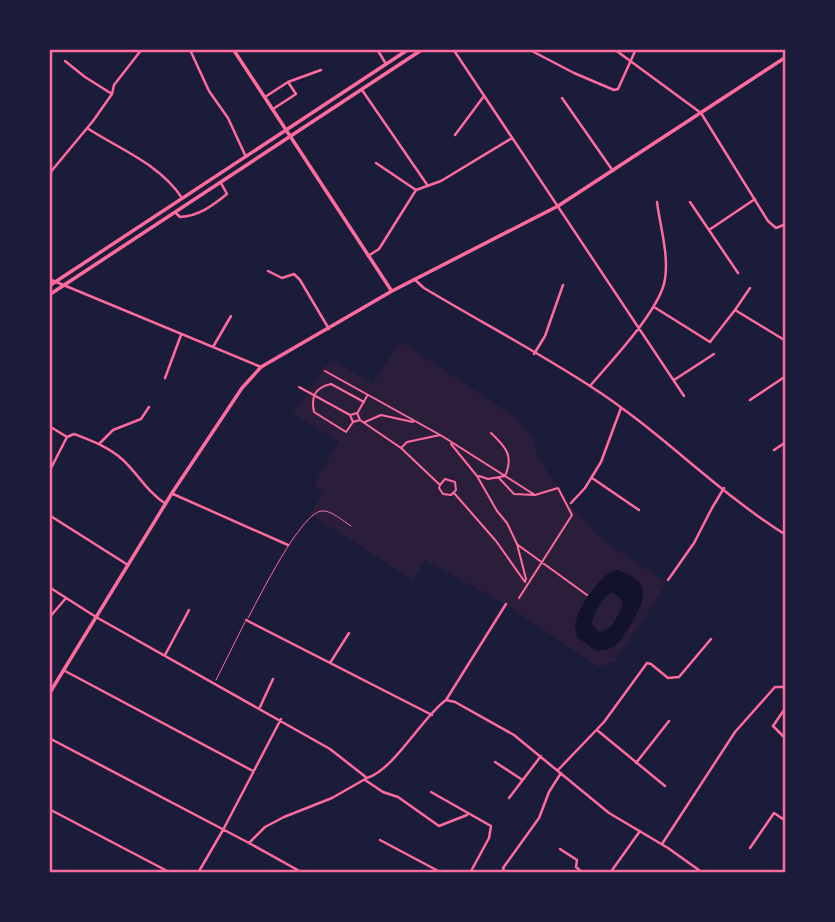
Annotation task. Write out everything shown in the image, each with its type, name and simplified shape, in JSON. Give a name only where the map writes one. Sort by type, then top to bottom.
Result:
[{"type":"main road","points":[[233,49],[392,291]]},
{"type":"main road","points":[[49,286],[409,49]]},
{"type":"main road","points":[[49,295],[423,49]]},
{"type":"main road","points":[[49,694],[172,493],[242,388],[261,367],[414,279],[558,206],[786,57]]},
{"type":"street","points":[[49,174],[113,94],[114,85],[142,49]]},
{"type":"street","points":[[193,49],[191,52],[209,91],[228,118],[246,158]]},
{"type":"street","points":[[376,49],[386,64]]},
{"type":"street","points":[[453,49],[684,396]]},
{"type":"street","points":[[530,49],[574,73],[614,90],[618,89],[636,49]]},
{"type":"street","points":[[614,49],[701,113],[772,226],[780,228],[786,224]]},
{"type":"street","points":[[65,61],[85,78],[113,94]]},
{"type":"street","points":[[265,97],[288,82],[321,70]]},
{"type":"street","points":[[273,109],[296,94],[288,82]]},
{"type":"street","points":[[362,89],[428,186]]},
{"type":"street","points":[[455,135],[484,96]]},
{"type":"street","points":[[562,98],[612,171]]},
{"type":"street","points":[[87,128],[155,169],[183,199]]},
{"type":"street","points":[[368,256],[379,249],[416,190],[472,164],[512,138]]},
{"type":"street","points":[[376,163],[416,190]]},
{"type":"street","points":[[175,212],[180,217],[193,216],[209,208],[227,194],[221,182]]},
{"type":"street","points":[[709,230],[755,199]]},
{"type":"street","points":[[590,386],[638,326],[649,317],[665,280],[657,202]]},
{"type":"street","points":[[690,202],[738,273]]},
{"type":"street","points":[[268,271],[282,278],[294,274],[329,329]]},
{"type":"street","points":[[49,279],[261,367]]},
{"type":"street","points":[[414,279],[424,288],[590,386],[758,517],[786,535]]},
{"type":"street","points":[[534,354],[545,336],[563,285]]},
{"type":"street","points":[[654,307],[710,342],[750,288]]},
{"type":"street","points":[[735,310],[786,341]]},
{"type":"street","points":[[213,347],[231,316]]},
{"type":"street","points":[[165,378],[181,335]]},
{"type":"street","points":[[674,380],[714,354]]},
{"type":"street","points":[[325,371],[442,435],[535,495]]},
{"type":"street","points":[[750,400],[786,376]]},
{"type":"street","points":[[360,420],[353,422],[346,432],[314,412],[311,400],[324,386],[331,384],[364,402]]},
{"type":"street","points":[[299,387],[350,415],[353,422]]},
{"type":"street","points":[[350,415],[357,413],[368,395]]},
{"type":"street","points":[[100,443],[113,430],[141,419],[149,407]]},
{"type":"street","points":[[571,503],[592,478],[607,448],[621,408]]},
{"type":"street","points":[[357,413],[360,420],[401,448],[440,485],[443,494],[447,496],[454,493]]},
{"type":"street","points":[[364,423],[381,415],[417,422]]},
{"type":"street","points":[[49,426],[67,437]]},
{"type":"street","points":[[477,476],[488,480],[505,476],[511,461],[508,450],[491,433]]},
{"type":"street","points":[[49,472],[67,437],[74,434],[100,443],[123,460],[157,498],[166,504]]},
{"type":"street","points":[[401,448],[407,442],[442,435]]},
{"type":"street","points":[[442,435],[464,457],[507,523],[517,544],[525,582]]},
{"type":"street","points":[[774,450],[786,442]]},
{"type":"street","points":[[499,478],[514,494],[535,495],[558,488],[572,516],[519,598]]},
{"type":"street","points":[[592,478],[639,510]]},
{"type":"street","points":[[440,485],[445,479],[452,480],[456,486],[454,493]]},
{"type":"street","points":[[667,580],[694,543],[724,488]]},
{"type":"street","points":[[172,493],[288,545]]},
{"type":"street","points":[[454,493],[496,541],[527,585]]},
{"type":"street","points":[[49,516],[128,565]]},
{"type":"street","points":[[517,544],[587,595]]},
{"type":"street","points":[[49,587],[96,617],[330,748],[383,792],[398,797],[439,826],[467,815]]},
{"type":"street","points":[[49,618],[66,598]]},
{"type":"street","points":[[249,843],[265,827],[332,798],[382,769],[446,700],[506,604]]},
{"type":"street","points":[[165,655],[189,611]]},
{"type":"street","points":[[246,620],[432,715]]},
{"type":"street","points":[[330,663],[349,633]]},
{"type":"street","points":[[505,873],[503,869],[539,818],[559,771],[597,730],[647,663],[668,678],[679,677],[710,639]]},
{"type":"street","points":[[64,670],[253,771]]},
{"type":"street","points":[[260,707],[272,679]]},
{"type":"street","points":[[662,844],[735,732],[775,687],[786,687]]},
{"type":"street","points":[[446,700],[455,702],[499,726],[541,756],[610,813],[662,844],[703,873]]},
{"type":"street","points":[[784,737],[773,726],[786,707]]},
{"type":"street","points":[[198,873],[281,719]]},
{"type":"street","points":[[636,762],[669,721]]},
{"type":"street","points":[[597,730],[665,786]]},
{"type":"street","points":[[49,738],[303,873]]},
{"type":"street","points":[[509,798],[541,756]]},
{"type":"street","points":[[495,762],[521,779]]},
{"type":"street","points":[[431,792],[458,806],[467,815],[491,826],[489,838],[470,873]]},
{"type":"street","points":[[49,808],[171,873]]},
{"type":"street","points":[[750,848],[774,813],[786,821]]},
{"type":"street","points":[[610,873],[640,831]]},
{"type":"street","points":[[380,840],[442,873]]},
{"type":"street","points":[[560,849],[577,860],[576,869],[583,873]]},
{"type":"lane","points":[[215,682],[288,545],[307,519],[319,511],[327,511],[351,526]]},
{"type":"shaded area","points":[[400,341],[515,417],[531,435],[539,459],[572,507],[601,539],[667,583],[626,646],[615,656],[617,661],[599,667],[506,605],[425,560],[413,580],[310,514],[324,492],[314,485],[339,441],[293,414],[322,372],[319,370],[334,361],[373,384]]},
{"type":"shaded area","points":[[617,570],[635,578],[643,588],[642,602],[619,642],[609,649],[595,650],[577,637],[576,619],[590,593],[611,572]],"holes":[[[613,592],[622,600],[623,605],[614,622],[599,632],[592,624],[602,601]]]}]
